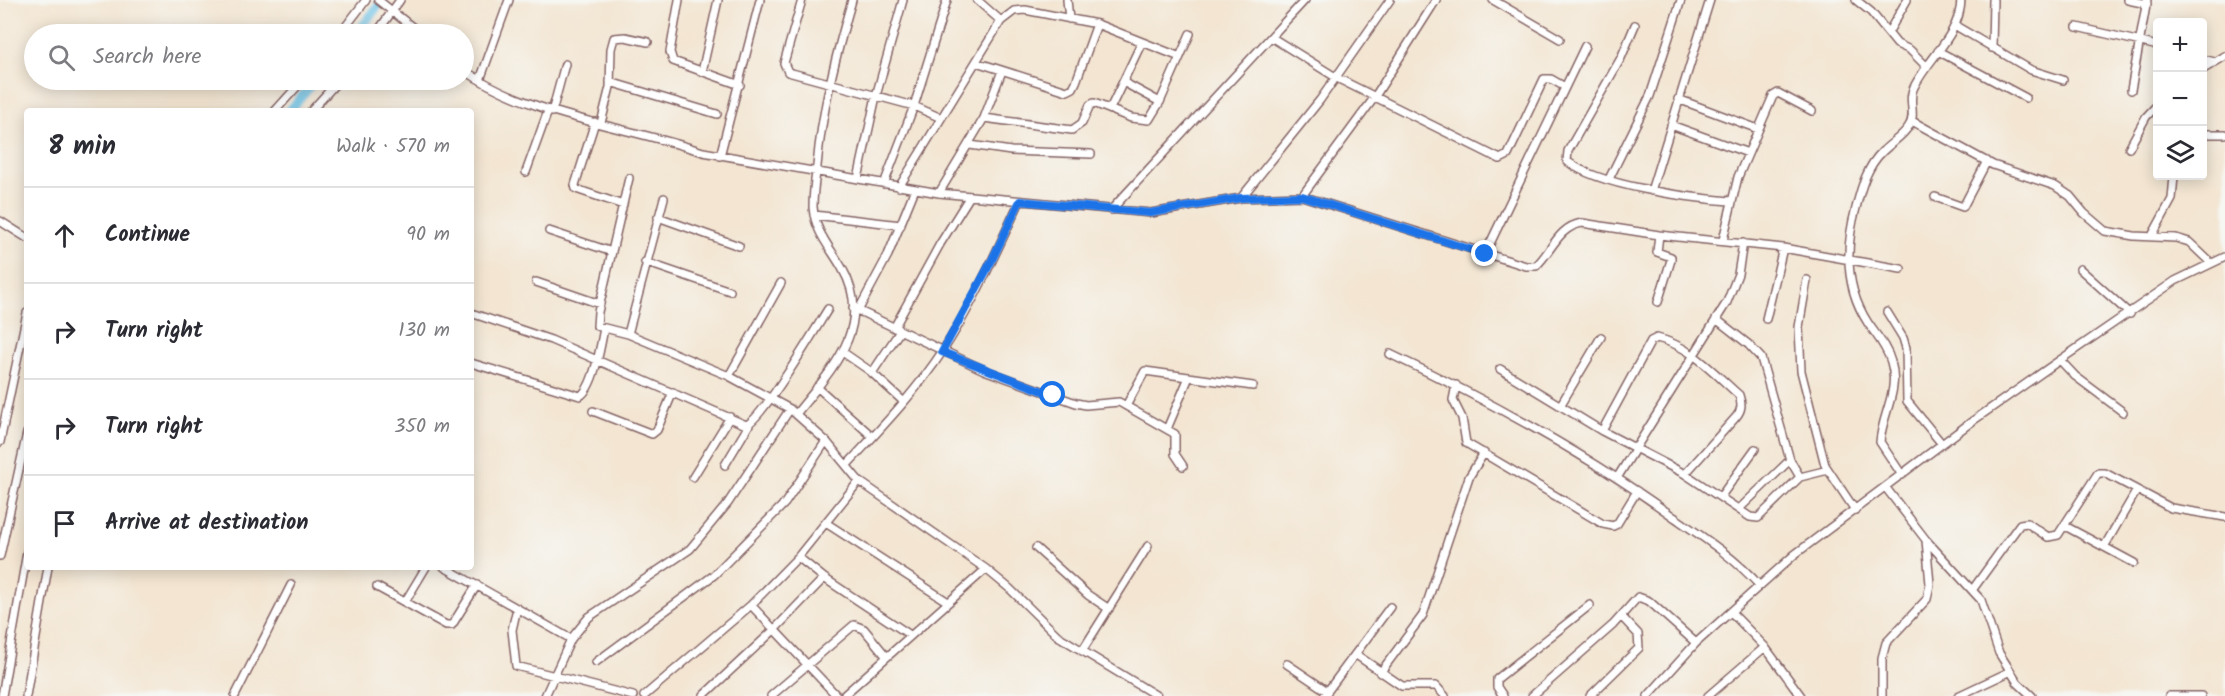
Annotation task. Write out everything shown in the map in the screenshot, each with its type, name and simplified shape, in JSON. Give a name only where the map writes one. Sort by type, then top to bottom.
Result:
[{"type":"street","points":[[348,24],[366,0]]},
{"type":"street","points":[[378,0],[409,24]]},
{"type":"street","points":[[383,24],[400,0]]},
{"type":"street","points":[[480,80],[509,0]]},
{"type":"street","points":[[679,0],[670,56],[673,61],[740,85]]},
{"type":"street","points":[[702,72],[718,0]]},
{"type":"street","points":[[720,156],[760,0]]},
{"type":"street","points":[[802,0],[787,54],[785,68],[788,72],[914,106],[941,118]]},
{"type":"street","points":[[852,0],[829,84],[816,171],[814,215],[821,237],[846,276],[855,309],[984,370],[1076,403],[1086,405],[1113,401],[1126,406],[1175,435],[1175,453],[1183,466]]},
{"type":"street","points":[[858,179],[876,96],[903,0]]},
{"type":"street","points":[[884,184],[914,106],[947,0]]},
{"type":"street","points":[[977,0],[1001,21]]},
{"type":"street","points":[[1067,0],[1069,19]]},
{"type":"street","points":[[1111,210],[1305,0]]},
{"type":"street","points":[[1241,198],[1337,78],[1390,0]]},
{"type":"street","points":[[1302,196],[1374,98],[1436,0]]},
{"type":"street","points":[[1493,0],[1560,39]]},
{"type":"street","points":[[1609,178],[1650,96],[1681,0]]},
{"type":"street","points":[[1651,191],[1710,0]]},
{"type":"street","points":[[1856,0],[1888,33],[1927,67]]},
{"type":"street","points":[[1888,33],[1907,0]]},
{"type":"street","points":[[1902,475],[1880,442],[1891,404],[1894,377],[1891,361],[1858,308],[1851,288],[1848,261],[1855,210],[1870,168],[1880,154],[1908,128],[1912,121],[1911,96],[1927,67],[1956,26],[1961,0]]},
{"type":"street","points":[[1992,48],[1993,0]]},
{"type":"street","points":[[2128,0],[2147,2],[2131,90]]},
{"type":"street","points":[[899,187],[1001,21],[1014,11],[1025,10],[1097,24],[1180,57]]},
{"type":"street","points":[[976,62],[1058,90],[1073,88],[1097,24]]},
{"type":"street","points":[[1635,25],[1621,58],[1566,156],[1571,164],[1651,191],[1730,201]]},
{"type":"street","points":[[1956,26],[2031,70],[2063,80]]},
{"type":"street","points":[[2077,27],[2153,45]]},
{"type":"street","points":[[984,118],[1072,130],[1082,123],[1090,105],[1094,103],[1145,121],[1152,116],[1160,102],[1190,34]]},
{"type":"street","points":[[623,205],[576,189],[575,185],[598,123],[610,82],[610,49],[614,38],[625,36],[648,42]]},
{"type":"street","points":[[1271,37],[1374,98],[1396,106],[1500,159],[1508,155],[1544,80],[1551,79],[1565,87]]},
{"type":"street","points":[[1110,109],[1142,42]]},
{"type":"street","points":[[1485,254],[1585,46]]},
{"type":"street","points":[[1938,51],[2026,98]]},
{"type":"street","points":[[2207,67],[2225,56]]},
{"type":"street","points":[[2207,60],[2216,62]]},
{"type":"street","points":[[526,172],[550,111],[565,64]]},
{"type":"street","points":[[939,193],[970,145],[984,118],[1002,71]]},
{"type":"street","points":[[474,76],[550,111],[720,156],[939,193],[1111,210],[1168,212],[1241,198],[1302,196],[1526,266],[1536,266],[1563,231],[1570,225],[1582,223],[1659,235],[1783,248],[1901,269]]},
{"type":"street","points":[[610,82],[717,114]]},
{"type":"street","points":[[1123,82],[1160,102]]},
{"type":"street","points":[[278,108],[294,90]]},
{"type":"street","points":[[314,108],[330,90]]},
{"type":"street","points":[[1723,240],[1730,201],[1774,94],[1812,111]]},
{"type":"street","points":[[1678,99],[1758,129]]},
{"type":"street","points":[[2129,148],[2153,112]]},
{"type":"street","points":[[1912,121],[1987,161],[2055,186],[2070,196],[2084,213],[2105,231],[2189,242],[2211,263]]},
{"type":"street","points":[[1671,124],[1748,153]]},
{"type":"street","points":[[2207,134],[2225,134]]},
{"type":"street","points":[[970,145],[1011,151],[1091,154]]},
{"type":"street","points":[[1935,197],[1963,207],[1987,161]]},
{"type":"street","points":[[629,178],[597,325],[628,334],[729,376],[790,408],[826,441],[859,481],[986,569],[1058,636],[1157,696]]},
{"type":"street","points":[[2152,236],[2172,199],[2174,180]]},
{"type":"street","points":[[796,414],[844,353],[855,309],[888,255],[915,189]]},
{"type":"street","points":[[872,374],[940,244],[970,196]]},
{"type":"street","points":[[628,334],[645,262],[664,198]]},
{"type":"street","points":[[847,465],[904,402],[942,352],[991,262],[1020,201]]},
{"type":"street","points":[[814,215],[901,225]]},
{"type":"street","points":[[658,217],[739,246]]},
{"type":"street","points":[[0,221],[24,236]]},
{"type":"street","points":[[549,231],[612,252]]},
{"type":"street","points":[[1658,302],[1671,260],[1671,257],[1657,252],[1659,235]]},
{"type":"street","points":[[1617,478],[1638,448],[1733,289],[1743,243]]},
{"type":"street","points":[[1766,319],[1783,248]]},
{"type":"street","points":[[1648,696],[1696,644],[1794,555],[1942,444],[2060,360],[2175,281],[2222,258],[2225,248]]},
{"type":"street","points":[[645,262],[730,291]]},
{"type":"street","points":[[2080,269],[2130,314]]},
{"type":"street","points":[[1807,280],[1799,327],[1799,354],[1811,416],[1828,470],[1855,510]]},
{"type":"street","points":[[536,282],[600,304]]},
{"type":"street","points":[[729,376],[782,283]]},
{"type":"street","points":[[725,465],[828,309]]},
{"type":"street","points":[[1887,312],[1903,338],[1906,348],[1907,401],[1942,444]]},
{"type":"street","points":[[474,314],[534,333],[750,425]]},
{"type":"street","points":[[1716,319],[1748,344],[1761,358],[1790,460],[1800,477]]},
{"type":"street","points":[[474,364],[580,396],[587,389],[598,360],[604,328]]},
{"type":"street","points":[[0,442],[24,329]]},
{"type":"street","points":[[1560,406],[1601,337]]},
{"type":"street","points":[[1602,431],[1651,341],[1657,338],[1695,355],[1738,395],[1741,411],[1685,474]]},
{"type":"street","points":[[844,353],[904,402]]},
{"type":"street","points":[[1390,354],[1456,385],[1617,478],[1731,556],[1760,586]]},
{"type":"street","points":[[2060,360],[2074,376],[2123,412]]},
{"type":"street","points":[[1500,369],[1602,431],[1685,474],[1750,517],[1761,517],[1800,477],[1828,470]]},
{"type":"street","points":[[1126,406],[1145,371],[1253,386]]},
{"type":"street","points":[[1167,429],[1189,377]]},
{"type":"street","points":[[1456,385],[1453,400],[1462,418],[1464,440],[1607,526],[1617,524],[1637,491]]},
{"type":"street","points":[[818,387],[873,437]]},
{"type":"street","points":[[593,411],[652,434],[657,430],[673,392]]},
{"type":"street","points":[[0,400],[9,402]]},
{"type":"street","points":[[545,696],[571,639],[595,611],[690,549],[728,503],[790,408]]},
{"type":"street","points":[[693,477],[730,417]]},
{"type":"street","points":[[596,662],[714,575],[785,503],[826,441]]},
{"type":"street","points":[[0,555],[24,447]]},
{"type":"street","points":[[1721,496],[1755,449]]},
{"type":"street","points":[[1380,673],[1423,615],[1469,477],[1484,453]]},
{"type":"street","points":[[1739,509],[1790,460]]},
{"type":"street","points":[[1973,589],[2020,524],[2027,523],[2051,538],[2058,535],[2098,473],[2105,473],[2171,508],[2225,517]]},
{"type":"street","points":[[644,696],[752,605],[798,557],[859,481]]},
{"type":"street","points":[[1886,488],[1926,540],[1981,600],[1999,653],[2009,672],[2032,696]]},
{"type":"street","points":[[2104,547],[2137,490]]},
{"type":"street","points":[[826,523],[948,602]]},
{"type":"street","points":[[2065,526],[2086,540],[2134,563]]},
{"type":"street","points":[[1882,696],[1882,658],[1886,643],[1927,599],[1930,591],[1926,540]]},
{"type":"street","points":[[1082,651],[1148,546]]},
{"type":"street","points":[[1036,548],[1088,595],[1109,609]]},
{"type":"street","points":[[798,557],[824,578],[910,635]]},
{"type":"street","points":[[2,696],[24,569]]},
{"type":"street","points":[[843,696],[986,569]]},
{"type":"street","points":[[26,696],[47,570]]},
{"type":"street","points":[[405,602],[424,570]]},
{"type":"street","points":[[450,570],[571,639]]},
{"type":"street","points":[[704,695],[774,630],[824,578]]},
{"type":"street","points":[[235,696],[291,585]]},
{"type":"street","points":[[377,587],[446,625],[452,625],[477,585]]},
{"type":"street","points":[[1532,696],[1622,617],[1634,599],[1644,598],[1696,644]]},
{"type":"street","points":[[1503,696],[1497,687],[1497,679],[1590,604]]},
{"type":"street","points":[[752,605],[837,696]]},
{"type":"street","points":[[1287,664],[1326,694],[1390,607]]},
{"type":"street","points":[[517,608],[512,630],[516,666],[628,695]]},
{"type":"street","points":[[1731,612],[1765,647],[1801,696]]},
{"type":"street","points":[[1590,696],[1639,648],[1638,634],[1622,617]]},
{"type":"street","points":[[771,696],[854,625],[864,628],[886,656]]},
{"type":"street","points":[[1708,696],[1765,647]]},
{"type":"street","points":[[1355,654],[1402,686],[1436,686],[1445,696]]},
{"type":"street","points":[[1959,696],[2009,672]]},
{"type":"street","points":[[2169,696],[2201,696]]},
{"type":"waterway","points":[[364,24],[383,0]]},
{"type":"waterway","points":[[292,108],[307,90]]},
{"type":"route","points":[[1053,395],[942,352],[991,262],[1020,201],[1150,213],[1168,212],[1241,198],[1302,196],[1485,254]]}]
